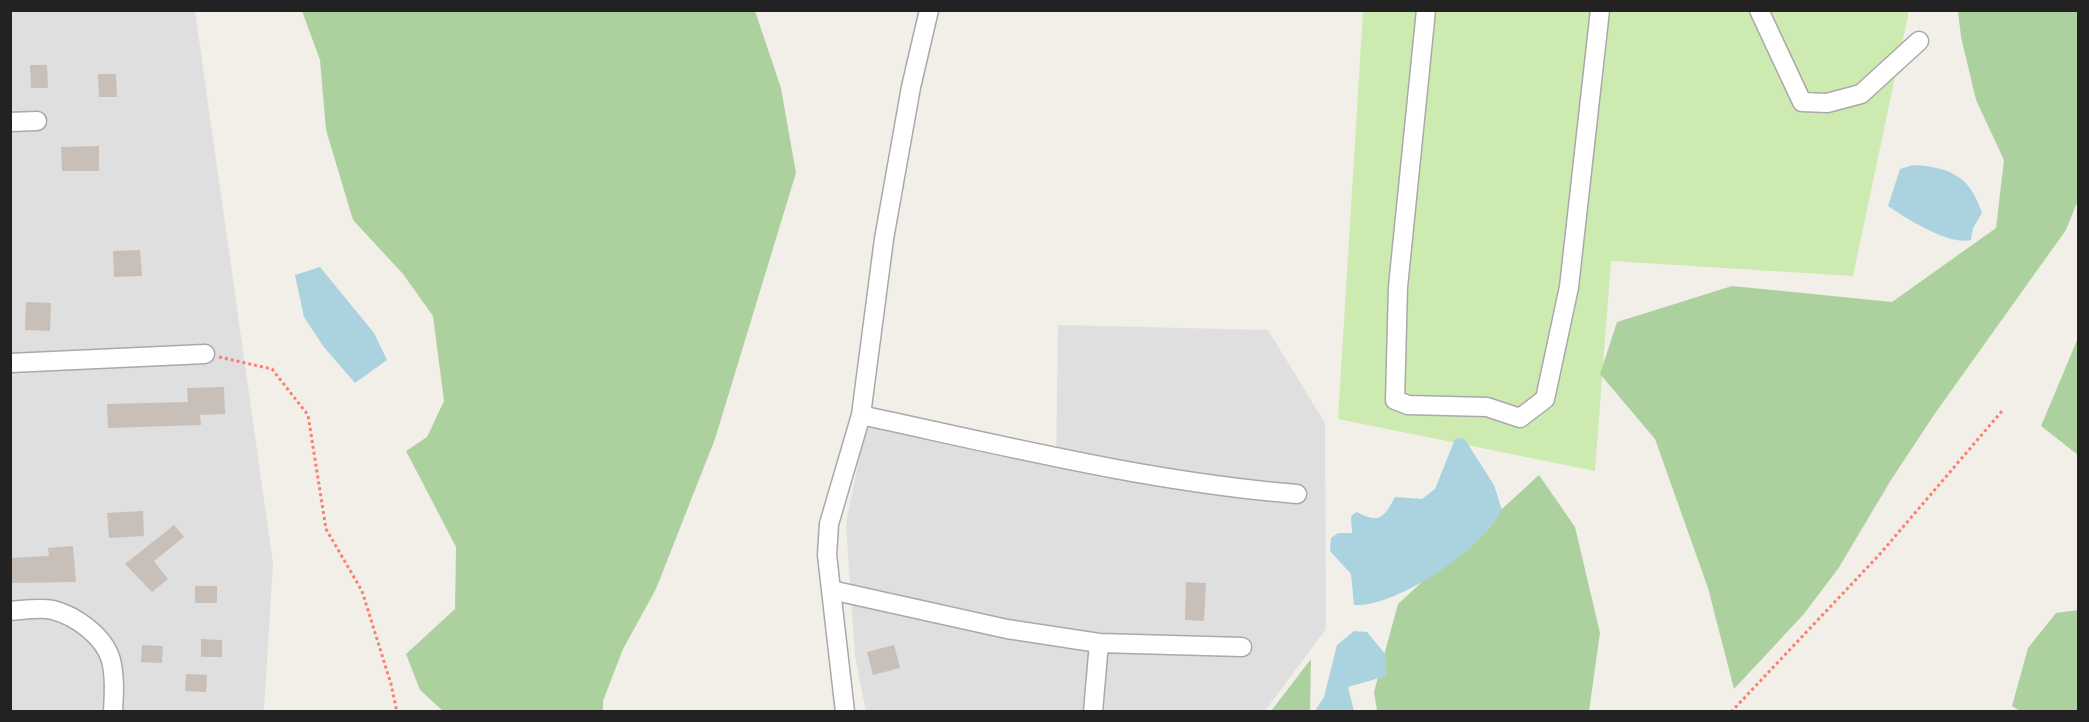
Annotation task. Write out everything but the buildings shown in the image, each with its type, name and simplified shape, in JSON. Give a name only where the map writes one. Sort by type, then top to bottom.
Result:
[{"type":"street","points":[[845,711],[827,555],[829,524],[861,415],[888,216],[911,87],[929,10]]},
{"type":"street","points":[[1426,10],[1398,287],[1395,400],[1407,405],[1487,406],[1520,418],[1545,399],[1569,287],[1600,10]]},
{"type":"street","points":[[1759,10],[1802,102],[1827,103],[1861,94],[1919,41]]},
{"type":"street","points":[[10,122],[37,121]]},
{"type":"street","points":[[10,363],[205,354]]},
{"type":"street","points":[[861,415],[1116,470],[1243,489],[1297,494]]},
{"type":"street","points":[[831,590],[1008,629],[1099,643],[1242,647]]},
{"type":"street","points":[[10,611],[52,610],[92,630],[110,658],[114,681],[113,711]]},
{"type":"street","points":[[1093,711],[1099,643]]},
{"type":"path","points":[[205,354],[272,369],[308,415],[326,529],[362,591],[391,684],[397,711]]},
{"type":"path","points":[[1731,711],[1880,554],[2002,411]]},
{"type":"shaded area","points":[[10,11],[195,11],[273,563],[264,711],[11,711]]},
{"type":"shaded area","points":[[1058,325],[1268,330],[1325,423],[1326,629],[1265,711],[866,712],[855,656],[846,524],[866,424],[1056,466]]},
{"type":"green space","points":[[302,11],[755,11],[781,88],[796,173],[715,439],[656,589],[623,649],[603,701],[603,711],[443,711],[420,690],[406,654],[455,609],[456,547],[406,451],[427,437],[444,401],[433,316],[403,274],[353,220],[326,130],[320,60]]},
{"type":"green space","points":[[1363,11],[1909,11],[1853,276],[1611,261],[1595,471],[1338,419]]},
{"type":"green space","points":[[1958,11],[2078,11],[2078,200],[2066,230],[1936,412],[1891,480],[1838,569],[1803,615],[1734,689],[1708,588],[1655,439],[1600,374],[1617,322],[1732,286],[1892,302],[1996,228],[2004,160],[1976,100],[1961,37]]},
{"type":"green space","points":[[2078,338],[2078,455],[2041,426]]},
{"type":"green space","points":[[1539,475],[1575,527],[1600,633],[1589,711],[1377,711],[1374,692],[1398,604]]},
{"type":"green space","points":[[2078,610],[2078,711],[2020,711],[2012,706],[2028,648],[2056,613]]},
{"type":"green space","points":[[1311,659],[1310,711],[1271,711]]},
{"type":"water","points":[[1913,165],[1948,171],[1965,182],[1977,200],[1982,213],[1973,228],[1971,240],[1962,241],[1941,235],[1917,224],[1888,206],[1900,169]]},
{"type":"water","points":[[320,267],[374,333],[387,360],[355,383],[323,346],[304,317],[295,275]]},
{"type":"water","points":[[1464,438],[1494,485],[1502,510],[1477,541],[1437,573],[1392,597],[1354,605],[1351,574],[1330,551],[1331,538],[1338,533],[1352,533],[1351,516],[1357,512],[1376,518],[1388,510],[1395,497],[1422,499],[1435,489],[1455,439]]},
{"type":"water","points":[[1354,631],[1367,632],[1386,655],[1386,676],[1348,687],[1354,711],[1315,711],[1324,697],[1337,645]]}]
